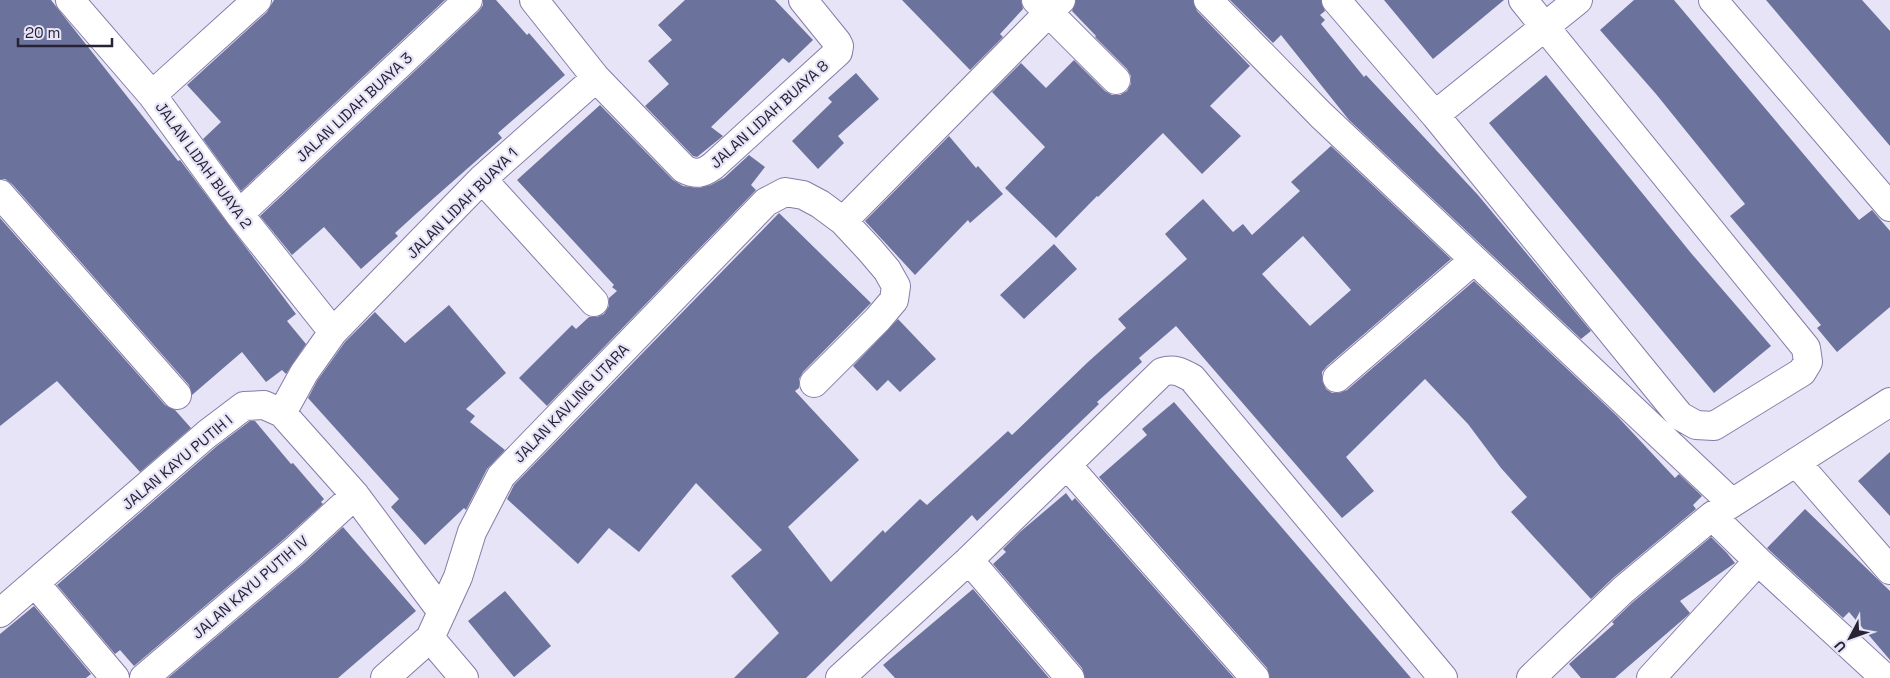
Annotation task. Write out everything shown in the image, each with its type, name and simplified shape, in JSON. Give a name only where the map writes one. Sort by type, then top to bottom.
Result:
[{"type":"street","points":[[152,95],[257,0]]},
{"type":"street","name":"JALAN LIDAH BUAYA 3","points":[[239,214],[468,0]]},
{"type":"street","points":[[534,0],[596,78]]},
{"type":"street","name":"JALAN LIDAH BUAYA 8","points":[[596,78],[684,169],[694,174],[704,173],[838,52],[839,46],[837,42],[803,0]]},
{"type":"street","points":[[1208,0],[1321,116],[1474,260],[1722,510],[1758,561],[1885,678]]},
{"type":"street","points":[[1336,0],[1435,115],[1680,416],[1696,425],[1714,426],[1802,372],[1808,362],[1806,348],[1523,0]]},
{"type":"street","points":[[1435,115],[1578,0]]},
{"type":"street","points":[[1713,0],[1890,207]]},
{"type":"street","name":"JALAN LIDAH BUAYA 2","points":[[74,1],[152,95],[239,214],[333,332]]},
{"type":"street","points":[[814,383],[878,319],[894,300],[896,286],[888,270],[843,221],[1048,4],[1116,80]]},
{"type":"street","name":"JALAN LIDAH BUAYA 1","points":[[282,413],[304,373],[333,332],[482,179],[596,78]]},
{"type":"street","points":[[482,179],[594,302]]},
{"type":"street","name":"JALAN KAVLING UTARA","points":[[430,638],[458,577],[472,532],[501,476],[766,202],[785,192],[803,195],[820,204],[843,221]]},
{"type":"street","points":[[0,194],[177,395]]},
{"type":"street","points":[[1337,378],[1474,260]]},
{"type":"street","points":[[853,674],[1162,372],[1171,369],[1192,378],[1443,678]]},
{"type":"street","points":[[1531,678],[1623,590],[1722,510],[1890,402]]},
{"type":"street","name":"JALAN KAYU PUTIH I","points":[[0,613],[207,434],[244,406],[264,405],[282,413],[355,495],[442,612]]},
{"type":"street","points":[[1796,462],[1890,570]]},
{"type":"street","points":[[1067,465],[1254,678]]},
{"type":"street","name":"JALAN KAYU PUTIH IV","points":[[144,678],[294,551],[355,495]]},
{"type":"street","points":[[969,560],[1070,678]]},
{"type":"street","points":[[1652,678],[1758,561]]},
{"type":"street","points":[[35,583],[115,678]]},
{"type":"street","points":[[386,678],[430,638],[464,678]]},
{"type":"building","points":[[0,0],[51,0],[178,161],[180,160],[296,314],[287,321],[306,344],[286,374],[282,370],[266,382],[242,352],[192,395],[189,385],[12,184],[5,179],[0,179]]},
{"type":"building","points":[[274,0],[445,0],[241,191],[203,139],[221,122],[187,85],[267,12]]},
{"type":"building","points":[[483,0],[496,0],[527,35],[529,33],[565,75],[498,133],[502,138],[395,233],[398,236],[361,269],[324,227],[292,255],[260,216],[479,11],[483,5]]},
{"type":"building","points":[[685,0],[775,0],[813,40],[789,63],[783,58],[711,127],[723,136],[697,157],[693,156],[645,106],[669,84],[648,61],[672,40],[658,25]]},
{"type":"building","points":[[902,0],[1021,0],[1023,9],[1000,34],[1003,37],[970,70]]},
{"type":"building","points":[[1076,0],[1193,0],[1197,11],[1250,66],[1210,106],[1241,136],[1202,174],[1163,133],[1056,238],[1005,188],[1045,147],[992,92],[1021,63],[1046,88],[1074,60],[1105,91],[1112,95],[1120,95],[1127,91],[1131,84],[1131,76],[1127,69],[1072,11]]},
{"type":"building","points":[[1230,0],[1321,0],[1325,11],[1320,15],[1325,20],[1321,24],[1364,77],[1366,75],[1478,195],[1591,331],[1581,339],[1349,120],[1281,35],[1273,43]]},
{"type":"building","points":[[1384,0],[1504,0],[1433,59]]},
{"type":"building","points":[[1634,0],[1674,0],[1859,220],[1872,210],[1890,231],[1890,307],[1837,352],[1817,328],[1821,325],[1730,216],[1745,204],[1656,94],[1600,30]]},
{"type":"building","points":[[1766,0],[1862,0],[1890,31],[1890,146]]},
{"type":"building","points":[[856,73],[879,99],[838,136],[844,143],[818,169],[792,141],[832,102],[828,98]]},
{"type":"building","points":[[1546,75],[1691,253],[1771,346],[1714,393],[1489,123]]},
{"type":"building","points":[[600,105],[673,180],[683,186],[699,188],[711,185],[724,178],[749,155],[765,167],[751,185],[756,190],[547,406],[519,378],[572,325],[576,329],[589,317],[597,317],[604,314],[609,306],[609,298],[617,291],[612,287],[614,285],[517,180]]},
{"type":"building","points":[[949,136],[976,168],[978,166],[1003,194],[970,223],[968,220],[915,275],[865,221]]},
{"type":"building","points":[[1331,146],[1451,259],[1327,366],[1322,372],[1322,380],[1326,389],[1332,393],[1347,390],[1474,281],[1617,416],[1675,478],[1679,474],[1702,496],[1693,505],[1696,509],[1613,578],[1591,599],[1511,512],[1527,497],[1501,468],[1468,424],[1425,379],[1346,457],[1374,491],[1342,518],[1176,326],[1139,358],[1142,362],[1097,402],[1099,404],[977,521],[972,515],[806,678],[734,678],[779,633],[731,576],[762,550],[696,483],[639,552],[609,528],[578,564],[507,499],[514,485],[779,213],[871,303],[803,372],[799,379],[799,388],[795,391],[859,460],[788,527],[831,582],[883,530],[885,533],[920,499],[927,505],[1008,431],[1012,435],[1126,328],[1118,319],[1187,259],[1165,234],[1203,199],[1233,232],[1243,224],[1252,235],[1300,191],[1291,182]],"holes":[[[1303,236],[1351,290],[1310,326],[1262,274]]]},
{"type":"building","points":[[0,218],[165,405],[175,410],[191,428],[140,472],[57,381],[0,426]]},
{"type":"building","points":[[1054,244],[1077,269],[1024,319],[1000,295]]},
{"type":"building","points":[[449,305],[506,373],[466,409],[475,416],[470,422],[505,450],[487,469],[466,510],[464,508],[425,545],[391,507],[399,499],[308,398],[317,381],[345,342],[375,312],[405,343]]},
{"type":"building","points":[[898,319],[936,359],[900,392],[888,380],[877,391],[853,366]]},
{"type":"building","points":[[1174,402],[1411,678],[1270,678],[1267,668],[1099,477],[1147,435],[1142,429]]},
{"type":"building","points":[[250,421],[255,421],[291,464],[293,463],[324,499],[321,502],[323,504],[134,666],[120,650],[115,654],[57,585],[217,446]]},
{"type":"building","points":[[1890,452],[1890,516],[1858,481]]},
{"type":"building","points":[[1066,493],[1072,501],[1075,498],[1234,678],[1085,678],[1082,668],[993,564],[1006,552],[1003,549],[1020,532]]},
{"type":"building","points":[[1805,509],[1890,591],[1890,660],[1849,612],[1843,618],[1767,548]]},
{"type":"building","points":[[343,527],[416,611],[338,678],[168,678],[304,563]]},
{"type":"building","points":[[1711,537],[1735,563],[1680,601],[1690,613],[1615,678],[1581,678],[1569,664],[1614,624],[1612,622],[1633,602]]},
{"type":"building","points":[[973,589],[1049,678],[895,678],[883,665]]},
{"type":"building","points":[[505,591],[551,646],[514,677],[468,621]]},
{"type":"building","points":[[34,606],[91,674],[86,678],[0,678],[0,634]]}]
